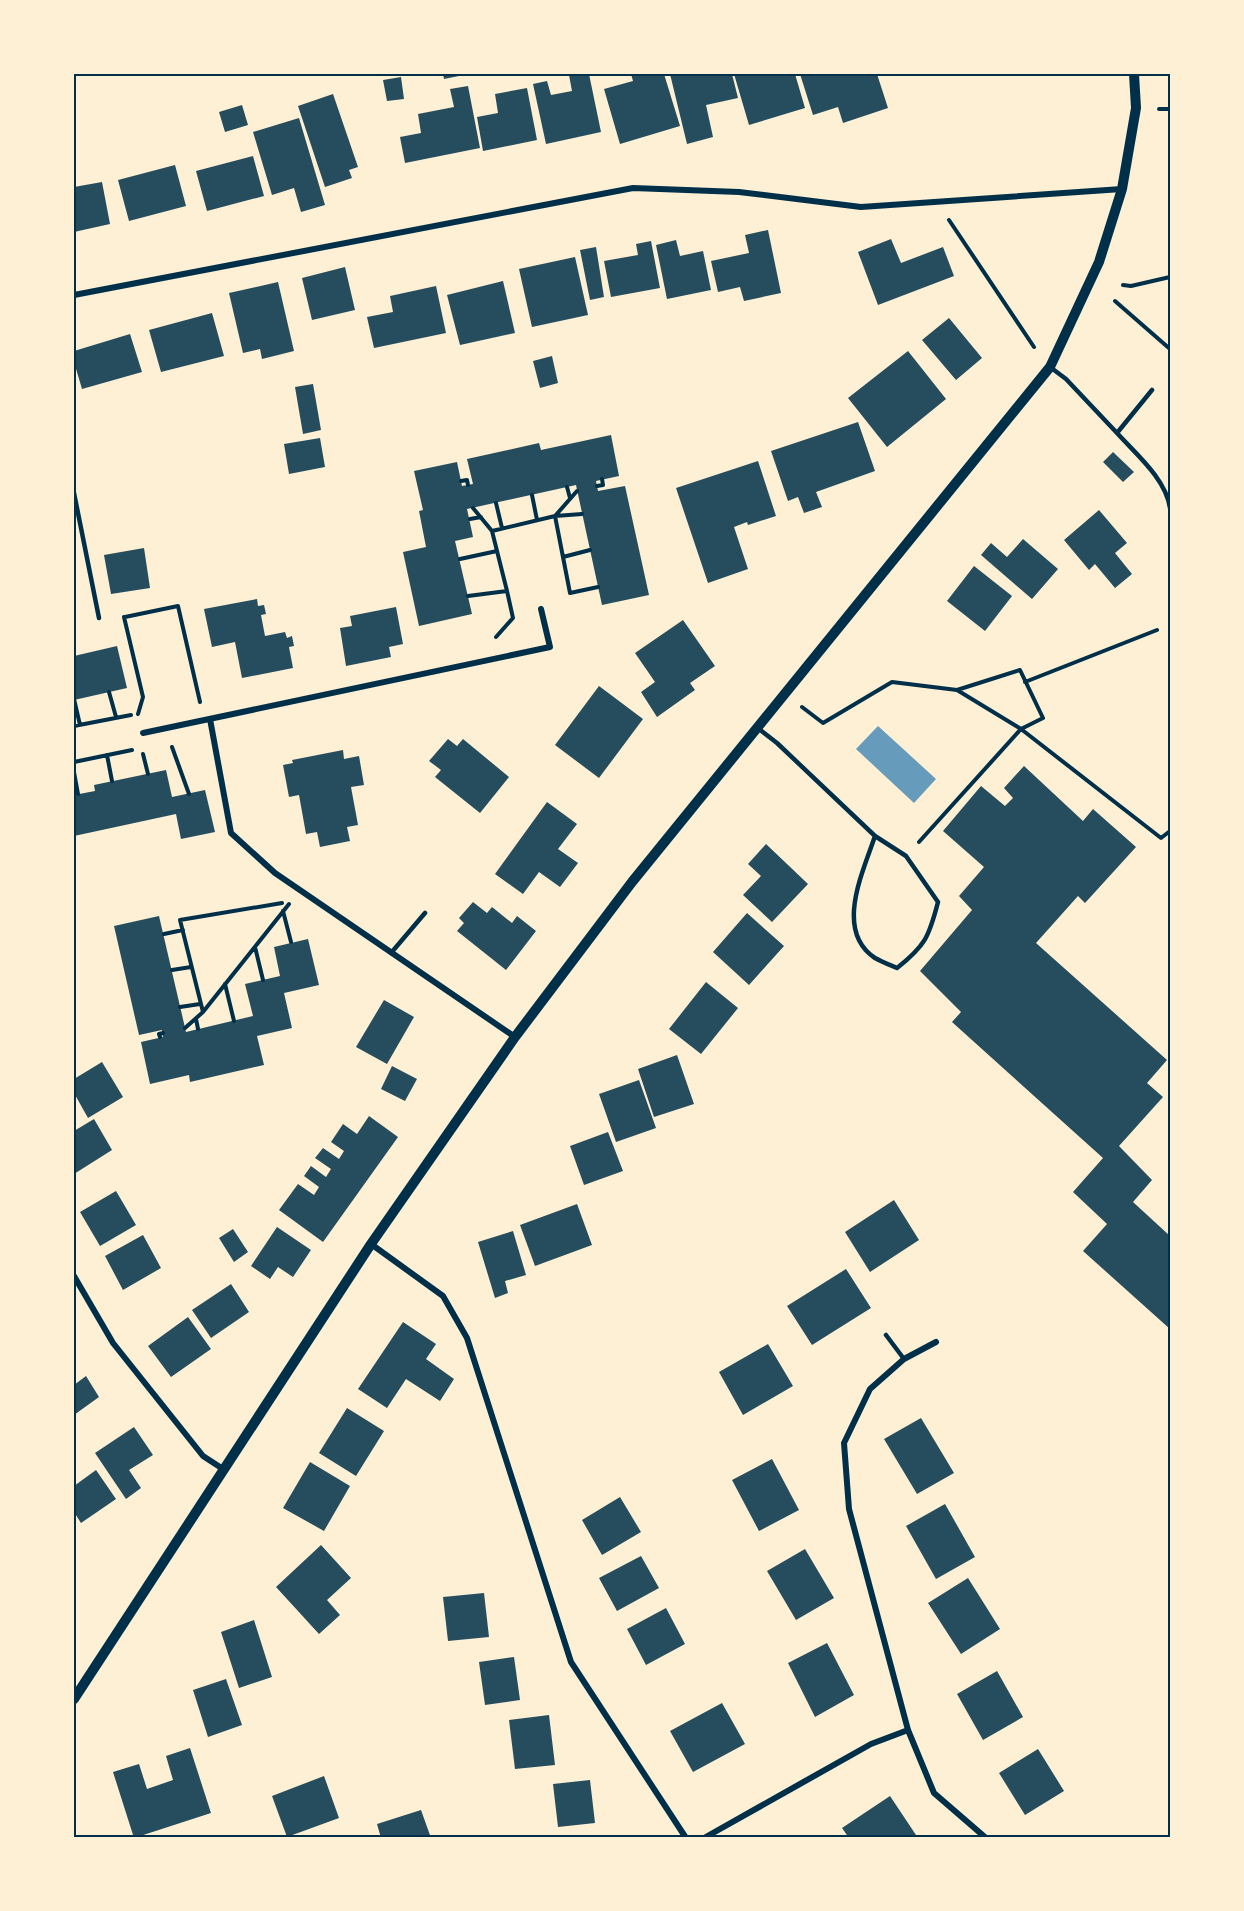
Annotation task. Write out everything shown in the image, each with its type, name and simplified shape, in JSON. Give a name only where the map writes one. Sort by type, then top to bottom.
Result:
[{"type":"street","points":[[74,1700],[371,1244],[515,1038],[632,882],[759,729],[1050,367],[1099,262],[1122,189],[1136,108],[1134,74]]},
{"type":"street","points":[[74,295],[633,188],[739,192],[861,207],[1122,189]]},
{"type":"street","points":[[143,733],[550,648],[541,609]]},
{"type":"street","points":[[210,719],[231,833],[275,873],[515,1038]]},
{"type":"street","points":[[371,1244],[442,1296],[467,1338],[571,1662],[686,1838]]},
{"type":"street","points":[[74,1276],[113,1343],[203,1456],[223,1469]]},
{"type":"street","points":[[936,1342],[904,1359],[870,1389],[844,1443],[849,1509],[908,1730],[934,1793],[986,1838]]},
{"type":"street","points":[[704,1838],[871,1744],[908,1730]]},
{"type":"lane","points":[[1050,367],[1066,379],[1159,481],[1169,497],[1170,508]]},
{"type":"lane","points":[[1117,433],[1152,390]]},
{"type":"lane","points":[[74,493],[99,618]]},
{"type":"lane","points":[[759,729],[777,743],[875,836],[906,856],[938,902],[933,922],[920,949],[897,968],[874,957],[856,934],[853,909],[875,836]]},
{"type":"lane","points":[[392,953],[426,913]]},
{"type":"lane","points":[[886,1335],[904,1359]]},
{"type":"path","points":[[938,203],[1034,347]]},
{"type":"path","points":[[1124,285],[1131,286],[1170,277]]},
{"type":"path","points":[[1115,301],[1170,349]]},
{"type":"path","points":[[597,486],[603,485],[602,479]]},
{"type":"path","points":[[461,482],[467,480],[468,485]]},
{"type":"path","points":[[567,487],[570,498]]},
{"type":"path","points":[[577,491],[555,516],[562,557],[570,592],[598,587]]},
{"type":"path","points":[[532,495],[537,520]]},
{"type":"path","points":[[496,503],[502,528]]},
{"type":"path","points":[[473,508],[492,531],[513,618],[493,640]]},
{"type":"path","points":[[492,531],[555,516],[582,514]]},
{"type":"path","points":[[470,519],[481,517]]},
{"type":"path","points":[[460,559],[497,550]]},
{"type":"path","points":[[562,557],[590,550]]},
{"type":"path","points":[[468,596],[507,591]]},
{"type":"path","points":[[99,618],[124,617],[178,606],[201,706]]},
{"type":"path","points":[[124,617],[143,698],[138,713],[147,747],[173,747],[189,794]]},
{"type":"path","points":[[1025,682],[1157,630]]},
{"type":"path","points":[[906,856],[1021,729],[1043,718],[1020,670],[957,690]]},
{"type":"path","points":[[823,723],[892,682],[957,690],[1021,729],[1161,838],[1170,831]]},
{"type":"path","points":[[109,692],[116,718]]},
{"type":"path","points":[[74,699],[80,725]]},
{"type":"path","points":[[74,726],[138,713]]},
{"type":"path","points":[[74,762],[141,748],[148,774]]},
{"type":"path","points":[[107,755],[112,781]]},
{"type":"path","points":[[74,772],[78,794]]},
{"type":"path","points":[[185,1028],[202,1012],[291,901],[180,920],[202,1012]]},
{"type":"path","points":[[283,911],[291,942]]},
{"type":"path","points":[[164,934],[183,930]]},
{"type":"path","points":[[255,947],[263,980]]},
{"type":"path","points":[[172,970],[192,967]]},
{"type":"path","points":[[225,984],[234,1020]]},
{"type":"path","points":[[180,1007],[201,1004]]},
{"type":"path","points":[[196,1018],[198,1029]]},
{"type":"water","points":[[878,726],[936,779],[914,803],[856,749]]},
{"type":"building","points":[[443,74],[464,74],[464,75],[444,79]]},
{"type":"building","points":[[589,74],[601,132],[546,144],[533,84],[547,81],[551,95],[572,91],[569,75]]},
{"type":"building","points":[[631,74],[664,74],[680,126],[620,144],[604,89],[633,81]]},
{"type":"building","points":[[670,74],[732,74],[738,98],[706,105],[713,137],[687,144]]},
{"type":"building","points":[[734,74],[795,74],[805,108],[749,125]]},
{"type":"building","points":[[800,74],[877,74],[888,108],[843,123],[838,107],[813,115]]},
{"type":"building","points":[[401,77],[404,99],[387,101],[383,80]]},
{"type":"building","points":[[468,86],[480,148],[405,163],[400,137],[421,133],[418,114],[454,107],[450,89]]},
{"type":"building","points":[[527,88],[537,140],[483,151],[477,117],[498,113],[495,94]]},
{"type":"building","points":[[333,94],[358,167],[349,170],[352,178],[325,187],[298,106]]},
{"type":"building","points":[[242,105],[248,125],[225,132],[219,112]]},
{"type":"building","points":[[299,118],[325,205],[301,212],[294,188],[272,195],[253,132]]},
{"type":"building","points":[[253,156],[264,196],[207,211],[196,171]]},
{"type":"building","points":[[175,165],[186,206],[129,221],[118,180]]},
{"type":"building","points":[[102,182],[110,224],[74,232],[74,187]]},
{"type":"building","points":[[768,230],[781,293],[744,301],[740,287],[718,292],[711,261],[749,253],[745,235]]},
{"type":"building","points":[[891,239],[901,263],[943,247],[954,276],[878,305],[858,252]]},
{"type":"building","points":[[676,240],[680,256],[703,251],[711,290],[667,299],[656,245]]},
{"type":"building","points":[[651,241],[660,288],[611,297],[604,261],[638,255],[636,244]]},
{"type":"building","points":[[596,247],[604,297],[590,300],[580,250]]},
{"type":"building","points":[[575,257],[588,315],[532,327],[519,269]]},
{"type":"building","points":[[345,267],[355,310],[312,320],[302,278]]},
{"type":"building","points":[[503,281],[515,333],[460,345],[447,295]]},
{"type":"building","points":[[278,282],[294,351],[262,359],[260,349],[243,353],[229,293]]},
{"type":"building","points":[[436,286],[446,333],[374,348],[367,317],[393,312],[390,296]]},
{"type":"building","points":[[212,313],[224,356],[161,372],[149,330]]},
{"type":"building","points":[[949,318],[982,358],[956,380],[922,340]]},
{"type":"building","points":[[130,334],[142,372],[82,389],[74,362],[74,351]]},
{"type":"building","points":[[908,351],[946,399],[887,447],[848,398]]},
{"type":"building","points":[[552,356],[558,383],[540,388],[533,361]]},
{"type":"building","points":[[313,384],[321,430],[303,434],[295,387]]},
{"type":"building","points":[[858,422],[875,471],[816,492],[822,507],[804,513],[798,497],[788,501],[771,451]]},
{"type":"building","points":[[611,435],[619,476],[596,481],[598,491],[625,486],[649,595],[602,605],[576,485],[467,509],[473,537],[455,541],[472,614],[419,626],[403,552],[426,547],[419,511],[423,510],[414,471],[457,462],[462,486],[473,484],[467,459],[539,443],[541,450]]},
{"type":"building","points":[[320,438],[325,467],[289,474],[284,444]]},
{"type":"building","points":[[1113,452],[1134,472],[1123,482],[1103,462]]},
{"type":"building","points":[[758,461],[776,516],[734,527],[748,569],[708,583],[676,488]]},
{"type":"building","points":[[1099,510],[1127,543],[1115,553],[1132,574],[1115,588],[1095,564],[1089,570],[1064,540]]},
{"type":"building","points":[[1023,539],[1058,569],[1032,599],[981,555],[991,543],[1007,557]]},
{"type":"building","points":[[144,548],[150,588],[111,594],[104,555]]},
{"type":"building","points":[[974,566],[1012,596],[985,631],[947,601]]},
{"type":"building","points":[[257,599],[258,606],[264,605],[266,614],[261,615],[265,636],[285,632],[287,638],[292,636],[294,646],[289,647],[293,668],[242,678],[235,642],[212,647],[204,609]]},
{"type":"building","points":[[396,607],[403,644],[389,647],[391,657],[346,666],[340,628],[352,626],[350,616]]},
{"type":"building","points":[[683,620],[715,666],[690,683],[695,690],[657,717],[641,692],[655,682],[635,653]]},
{"type":"building","points":[[117,646],[127,688],[74,700],[74,656]]},
{"type":"building","points":[[599,686],[643,719],[599,778],[555,745]]},
{"type":"building","points":[[448,739],[457,746],[463,739],[509,777],[480,813],[435,777],[441,770],[429,761]]},
{"type":"building","points":[[343,750],[344,759],[359,756],[364,785],[351,787],[358,825],[347,827],[350,841],[320,847],[317,832],[306,834],[299,795],[289,797],[283,765],[293,763],[292,760]]},
{"type":"building","points":[[1024,766],[1083,821],[1093,809],[1136,847],[1085,903],[1078,896],[1036,943],[1167,1060],[1147,1083],[1163,1097],[1119,1146],[1152,1180],[1133,1202],[1170,1236],[1170,1329],[1083,1251],[1107,1224],[1073,1192],[1103,1158],[952,1022],[961,1012],[920,971],[972,910],[959,896],[984,867],[943,831],[981,786],[1005,806],[1013,798],[1004,788]]},
{"type":"building","points":[[166,770],[172,797],[205,790],[215,832],[181,839],[176,814],[74,836],[74,795],[95,791],[94,785]]},
{"type":"building","points":[[547,802],[577,824],[558,849],[578,863],[560,887],[539,872],[523,894],[495,874]]},
{"type":"building","points":[[766,844],[808,884],[772,922],[743,895],[761,876],[748,864]]},
{"type":"building","points":[[473,902],[487,913],[492,907],[512,923],[517,916],[536,931],[506,970],[457,931],[464,923],[459,918]]},
{"type":"building","points":[[747,913],[784,946],[749,985],[713,952]]},
{"type":"building","points":[[159,916],[186,1032],[253,1016],[245,984],[280,976],[274,947],[308,939],[319,985],[284,993],[292,1028],[257,1036],[264,1065],[190,1082],[189,1075],[150,1084],[141,1042],[163,1037],[162,1030],[139,1035],[114,926]]},
{"type":"building","points":[[706,982],[738,1008],[701,1054],[669,1029]]},
{"type":"building","points":[[384,1000],[414,1017],[387,1064],[356,1047]]},
{"type":"building","points":[[677,1055],[694,1104],[654,1117],[638,1069]]},
{"type":"building","points":[[102,1062],[123,1097],[88,1118],[74,1093],[74,1079]]},
{"type":"building","points":[[392,1066],[417,1079],[405,1101],[381,1089]]},
{"type":"building","points":[[639,1080],[656,1128],[616,1142],[599,1094]]},
{"type":"building","points":[[369,1116],[398,1137],[323,1242],[279,1210],[298,1184],[314,1195],[319,1187],[304,1176],[311,1166],[326,1177],[331,1169],[315,1158],[323,1148],[339,1159],[344,1151],[331,1142],[343,1124],[357,1134]]},
{"type":"building","points":[[94,1119],[112,1150],[74,1174],[74,1131]]},
{"type":"building","points":[[608,1132],[623,1171],[584,1185],[570,1146]]},
{"type":"building","points":[[116,1191],[136,1225],[100,1246],[80,1212]]},
{"type":"building","points":[[894,1200],[919,1240],[870,1272],[845,1232]]},
{"type":"building","points":[[577,1204],[592,1245],[535,1266],[520,1225]]},
{"type":"building","points":[[277,1227],[311,1250],[293,1277],[278,1267],[270,1279],[251,1266]]},
{"type":"building","points":[[233,1229],[248,1252],[234,1262],[219,1238]]},
{"type":"building","points":[[513,1231],[526,1275],[505,1281],[508,1293],[495,1298],[478,1242]]},
{"type":"building","points":[[143,1235],[161,1268],[123,1290],[105,1256]]},
{"type":"building","points":[[846,1269],[871,1308],[812,1345],[787,1306]]},
{"type":"building","points":[[231,1284],[249,1312],[211,1338],[192,1310]]},
{"type":"building","points":[[188,1317],[211,1349],[171,1377],[148,1346]]},
{"type":"building","points":[[403,1322],[436,1344],[426,1359],[454,1379],[440,1401],[406,1379],[387,1408],[358,1389]]},
{"type":"building","points":[[768,1344],[793,1386],[743,1415],[719,1372]]},
{"type":"building","points":[[86,1376],[99,1397],[74,1415],[74,1385]]},
{"type":"building","points":[[347,1408],[384,1431],[356,1476],[319,1453]]},
{"type":"building","points":[[921,1418],[954,1473],[917,1494],[884,1439]]},
{"type":"building","points":[[134,1427],[153,1455],[129,1470],[141,1488],[126,1499],[95,1453]]},
{"type":"building","points":[[772,1459],[799,1510],[759,1531],[732,1480]]},
{"type":"building","points":[[310,1462],[350,1486],[324,1531],[283,1508]]},
{"type":"building","points":[[96,1470],[116,1499],[81,1523],[74,1512],[74,1486]]},
{"type":"building","points":[[620,1497],[641,1532],[602,1555],[582,1520]]},
{"type":"building","points":[[945,1504],[975,1557],[936,1579],[906,1526]]},
{"type":"building","points":[[321,1545],[351,1578],[327,1600],[340,1615],[319,1634],[276,1587]]},
{"type":"building","points":[[805,1549],[834,1598],[796,1620],[767,1571]]},
{"type":"building","points":[[641,1556],[659,1588],[617,1611],[599,1578]]},
{"type":"building","points":[[968,1578],[1000,1629],[961,1654],[928,1603]]},
{"type":"building","points":[[484,1593],[489,1637],[448,1641],[443,1597]]},
{"type":"building","points":[[666,1608],[685,1644],[646,1665],[627,1629]]},
{"type":"building","points":[[254,1620],[272,1677],[239,1688],[221,1632]]},
{"type":"building","points":[[827,1643],[854,1695],[815,1717],[788,1663]]},
{"type":"building","points":[[514,1657],[520,1700],[485,1705],[479,1662]]},
{"type":"building","points":[[997,1671],[1023,1717],[983,1740],[957,1694]]},
{"type":"building","points":[[226,1679],[242,1725],[208,1737],[193,1690]]},
{"type":"building","points":[[722,1703],[745,1744],[693,1772],[670,1731]]},
{"type":"building","points":[[549,1715],[555,1765],[515,1769],[509,1720]]},
{"type":"building","points":[[190,1748],[211,1813],[134,1838],[113,1772],[139,1764],[147,1789],[173,1780],[166,1756]]},
{"type":"building","points":[[1038,1749],[1064,1791],[1025,1815],[999,1773]]},
{"type":"building","points":[[324,1776],[339,1818],[287,1837],[272,1796]]},
{"type":"building","points":[[590,1780],[595,1823],[558,1827],[553,1784]]},
{"type":"building","points":[[890,1796],[916,1835],[849,1838],[842,1828]]},
{"type":"building","points":[[421,1810],[431,1838],[381,1838],[377,1824]]}]
